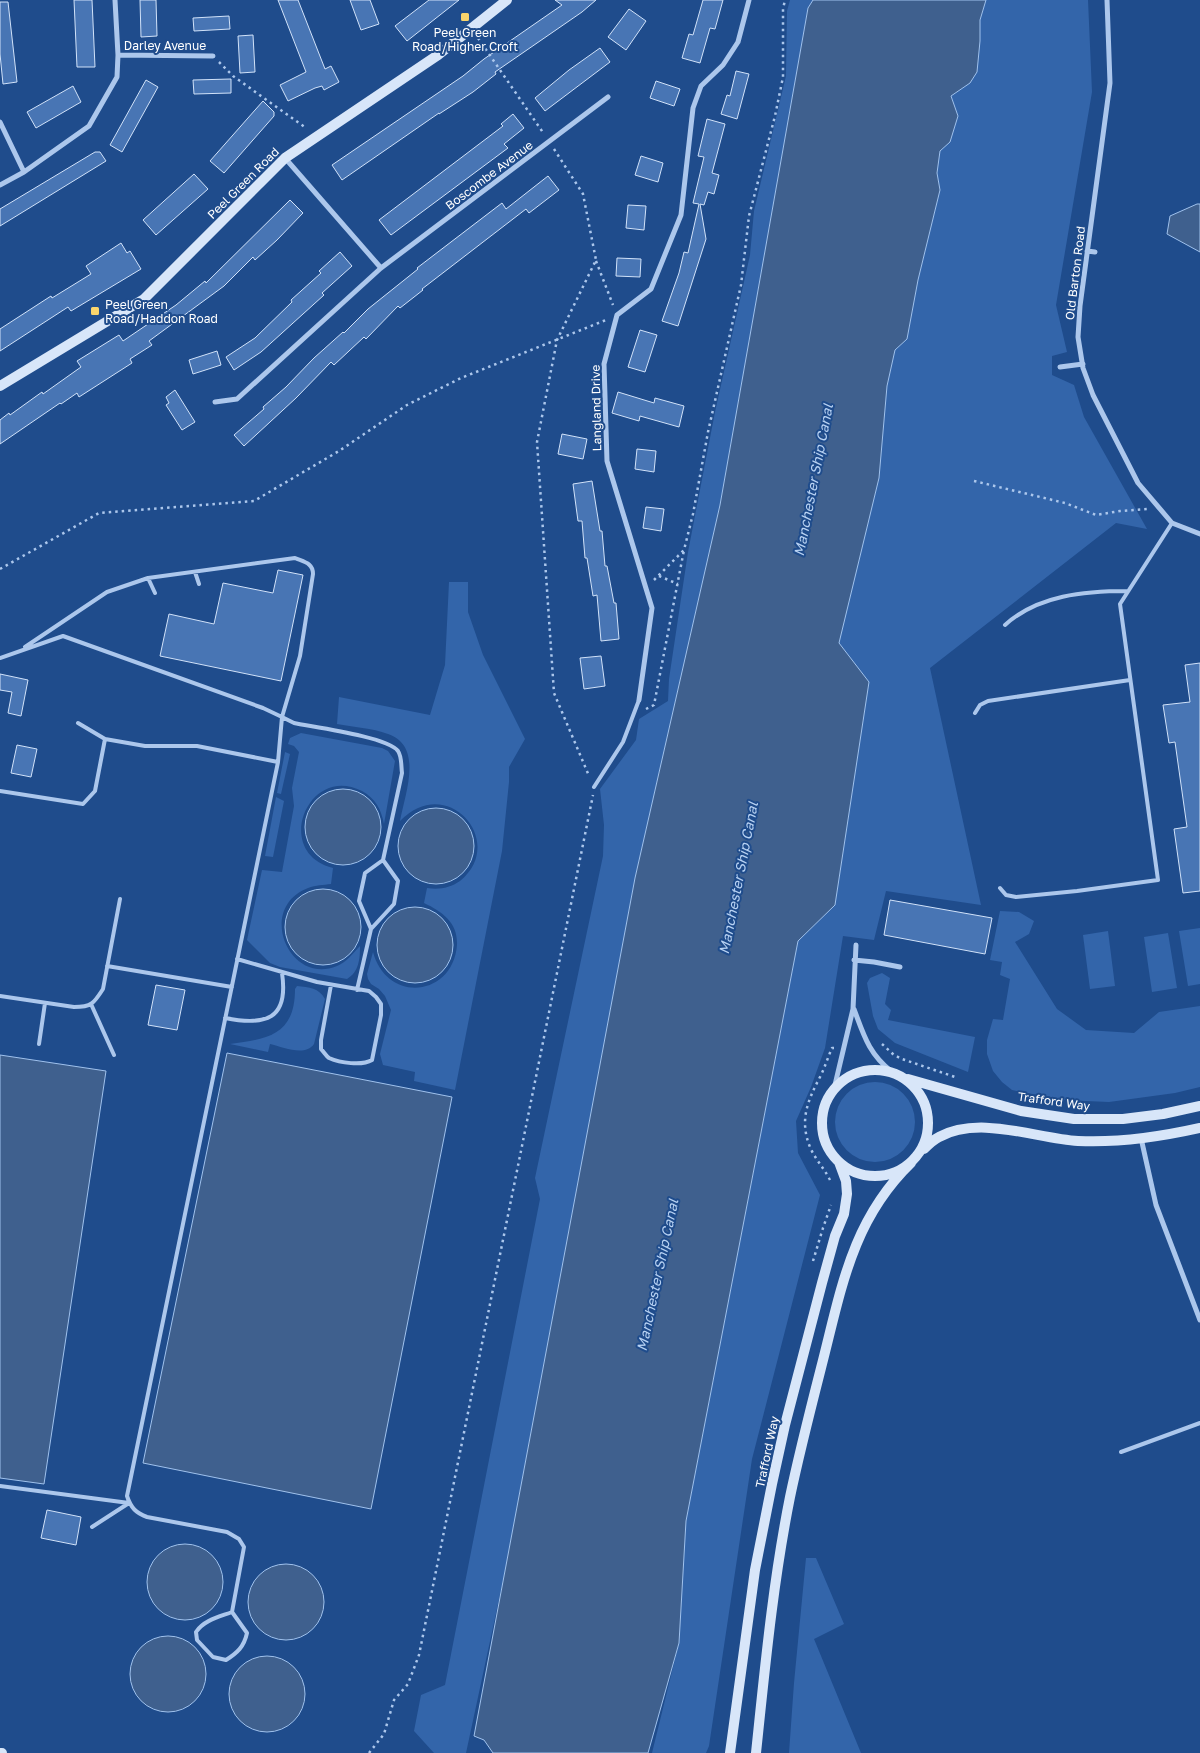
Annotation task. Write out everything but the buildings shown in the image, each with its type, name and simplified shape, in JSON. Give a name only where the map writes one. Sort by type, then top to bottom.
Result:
[{"type":"street","points":[[0,185],[24,172],[89,126],[117,77],[118,55],[115,0]]},
{"type":"street","name":"Peel Green Road","points":[[0,386],[144,299],[285,158],[438,55],[507,0]]},
{"type":"street","points":[[617,315],[651,289],[681,215],[693,108],[701,86],[723,65],[738,42],[749,0]]},
{"type":"street","name":"Old Barton Road","points":[[1107,0],[1110,84],[1087,251],[1078,336],[1083,364],[1093,395],[1138,483],[1172,524]]},
{"type":"street","name":"Darley Avenue","points":[[118,55],[213,56]]},
{"type":"street","name":"Boscombe Avenue","points":[[215,402],[237,399],[381,268],[608,97]]},
{"type":"street","points":[[0,122],[24,172]]},
{"type":"street","points":[[285,158],[381,268]]},
{"type":"street","points":[[1087,251],[1095,252]]},
{"type":"street","name":"Langland Drive","points":[[617,315],[604,364],[608,461],[652,608],[639,700]]},
{"type":"street","points":[[1060,367],[1083,364]]},
{"type":"street","points":[[1172,524],[1200,534]]},
{"type":"street","points":[[834,1089],[854,1009],[854,960],[856,945]]},
{"type":"street","points":[[854,960],[900,966]]},
{"type":"street","points":[[854,1009],[874,1055],[892,1072]]},
{"type":"street","points":[[911,1163],[898,1172],[883,1176],[867,1176],[852,1172],[839,1162],[829,1150],[822,1127],[825,1103],[834,1089],[846,1078],[860,1071],[876,1069],[892,1072],[907,1079],[918,1090],[926,1104],[929,1120],[928,1136],[921,1151]]},
{"type":"street","name":"Trafford Way","points":[[907,1079],[1021,1111],[1074,1119],[1124,1119],[1163,1114],[1200,1106]]},
{"type":"street","points":[[756,1753],[768,1640],[790,1498],[852,1256],[862,1229],[887,1189],[921,1151],[938,1138],[959,1130],[987,1128],[1078,1141],[1115,1141],[1176,1134],[1200,1128]]},
{"type":"street","points":[[1141,1138],[1156,1205],[1200,1320]]},
{"type":"street","name":"Trafford Way","points":[[730,1753],[756,1570],[772,1484],[785,1425],[822,1283],[835,1236],[844,1214],[847,1194],[846,1181],[839,1162]]},
{"type":"lane","points":[[1000,888],[1006,895],[1016,897],[1158,880],[1120,604],[1172,524]]},
{"type":"lane","points":[[18,651],[108,592],[148,578],[295,558],[310,564],[313,569],[300,656],[282,717],[278,762],[127,1496],[129,1503],[136,1513],[147,1517],[227,1532],[239,1539],[244,1548],[232,1612],[247,1634],[245,1642],[237,1653],[226,1660],[213,1657],[197,1640],[196,1632],[211,1620],[232,1612]]},
{"type":"lane","points":[[195,572],[199,584]]},
{"type":"lane","points":[[148,578],[155,593]]},
{"type":"lane","points":[[1005,625],[1017,614],[1040,602],[1099,591],[1128,591]]},
{"type":"lane","points":[[0,658],[63,636],[263,708],[294,723],[384,742],[398,751],[401,759],[402,773],[383,860],[365,873],[359,901],[371,929]]},
{"type":"lane","points":[[975,713],[980,705],[988,701],[1130,680]]},
{"type":"lane","points":[[594,788],[623,742],[639,700]]},
{"type":"lane","points":[[78,723],[105,739],[145,746],[197,746],[278,762]]},
{"type":"lane","points":[[0,791],[83,804],[95,792],[105,739]]},
{"type":"lane","points":[[357,990],[371,929],[394,904],[398,881],[383,860]]},
{"type":"lane","points":[[0,996],[74,1007],[87,1007],[91,1004],[103,989],[120,899]]},
{"type":"lane","points":[[237,959],[282,973],[369,992],[376,997],[381,1004],[381,1015],[372,1060],[367,1063],[360,1065],[330,1058],[321,1049],[321,1040],[332,985]]},
{"type":"lane","points":[[107,966],[232,987]]},
{"type":"lane","points":[[225,1018],[244,1022],[262,1022],[272,1016],[284,996],[282,973]]},
{"type":"lane","points":[[39,1044],[45,1003]]},
{"type":"lane","points":[[91,1004],[114,1054]]},
{"type":"lane","points":[[1120,1452],[1200,1423]]},
{"type":"lane","points":[[0,1486],[129,1503]]},
{"type":"lane","points":[[92,1528],[129,1503]]},
{"type":"path","points":[[654,705],[708,432],[741,285],[749,216],[776,116],[783,77],[783,9],[785,0]]},
{"type":"path","points":[[0,568],[99,513],[254,501],[339,451],[407,404],[461,378],[617,315],[596,260],[583,194],[550,142],[471,28]]},
{"type":"path","points":[[213,56],[233,76],[317,136]]},
{"type":"path","points":[[369,1753],[384,1734],[394,1700],[408,1684],[420,1655],[594,788],[554,693],[537,442],[557,340],[596,260]]},
{"type":"path","points":[[974,481],[1065,503],[1096,515],[1159,508]]},
{"type":"path","points":[[646,587],[684,550]]},
{"type":"path","points":[[659,576],[678,584]]},
{"type":"path","points":[[879,1040],[894,1055],[958,1078]]},
{"type":"path","points":[[832,1048],[806,1107],[805,1127],[809,1144],[833,1186]]},
{"type":"path","points":[[811,1269],[822,1228],[832,1202]]},
{"type":"shaded area","points":[[790,0],[813,0],[808,8],[720,505],[635,878],[504,1576],[466,1753],[434,1753],[414,1731],[421,1695],[445,1685],[540,1199],[535,1178],[603,856],[604,825],[600,789],[636,740],[639,719],[668,701],[669,679],[688,552],[715,412],[750,255],[754,211],[786,76],[787,11]]},
{"type":"shaded area","points":[[986,0],[1088,0],[1092,92],[1056,305],[1067,352],[1052,356],[1052,375],[1074,385],[1084,417],[1147,529],[1116,523],[930,668],[981,905],[886,891],[874,940],[843,936],[825,1048],[796,1121],[798,1153],[820,1195],[752,1459],[709,1746],[706,1753],[652,1753],[679,1643],[686,1521],[798,941],[835,905],[869,682],[838,643],[879,478],[887,386],[895,350],[907,339],[918,280],[940,190],[937,173],[940,151],[950,141],[958,116],[951,96],[970,83],[980,41],[980,20]]},
{"type":"shaded area","points":[[449,582],[468,582],[468,612],[483,655],[525,739],[509,767],[502,851],[455,1090],[414,1081],[415,1072],[383,1065],[380,1054],[391,1010],[385,996],[371,984],[367,974],[373,952],[380,969],[391,980],[405,986],[419,988],[432,984],[444,975],[453,962],[457,937],[448,919],[424,903],[427,888],[444,888],[460,881],[473,865],[477,848],[475,832],[466,818],[452,808],[436,804],[418,808],[400,821],[408,785],[409,760],[406,749],[399,740],[388,734],[337,724],[339,697],[430,715],[445,665]]},
{"type":"shaded area","points":[[301,733],[382,748],[388,751],[395,761],[384,824],[379,809],[371,797],[362,791],[343,786],[326,789],[313,799],[304,813],[301,830],[304,846],[315,859],[333,868],[331,884],[308,888],[292,898],[284,911],[282,927],[285,942],[293,955],[305,965],[320,969],[341,964],[360,946],[356,969],[347,979],[280,967],[270,963],[247,940],[262,870],[282,872],[294,806],[292,788],[299,752],[294,746],[288,744],[290,738]]},
{"type":"shaded area","points":[[285,752],[290,754],[281,794],[277,793]]},
{"type":"shaded area","points":[[276,797],[284,801],[273,857],[265,856]]},
{"type":"shaded area","points":[[1000,911],[1019,912],[1034,921],[1029,934],[1015,942],[1057,1009],[1086,1030],[1134,1033],[1159,1012],[1200,1006],[1200,1087],[1175,1093],[1109,1102],[1063,1100],[1012,1090],[1002,1082],[993,1071],[987,1054],[987,1040],[993,1019],[1003,1020],[1010,979],[1000,975],[1002,962],[990,960]]},
{"type":"shaded area","points":[[1200,928],[1200,984],[1188,986],[1179,931]]},
{"type":"shaded area","points":[[1108,931],[1115,986],[1090,989],[1083,935]]},
{"type":"shaded area","points":[[1168,933],[1177,988],[1152,992],[1144,937]]},
{"type":"shaded area","points":[[882,973],[890,978],[885,1004],[891,1010],[888,1020],[975,1037],[968,1072],[895,1043],[878,1029],[873,1016],[867,983],[870,978]]},
{"type":"shaded area","points":[[297,986],[317,990],[325,999],[314,1044],[310,1048],[300,1051],[270,1044],[268,1052],[230,1044],[256,1040],[277,1032],[290,1016]]},
{"type":"shaded area","points":[[875,1082],[890,1085],[903,1094],[912,1107],[915,1122],[912,1137],[903,1150],[890,1159],[875,1162],[860,1159],[847,1150],[838,1137],[835,1122],[838,1107],[847,1094],[860,1085]]},
{"type":"shaded area","points":[[806,1558],[816,1558],[844,1624],[814,1639],[861,1753],[789,1753]]},
{"type":"water","name":"Manchester Ship Canal","points":[[813,0],[986,0],[980,20],[977,72],[970,83],[951,96],[958,116],[950,142],[940,151],[937,173],[940,190],[918,280],[907,339],[895,350],[887,386],[879,478],[839,643],[869,682],[835,905],[798,941],[686,1521],[679,1643],[648,1753],[493,1753],[484,1740],[474,1736],[635,878],[720,505],[808,8]]},
{"type":"water","points":[[1200,204],[1200,252],[1167,234],[1170,216]]},
{"type":"water","points":[[336,789],[350,789],[364,795],[375,806],[379,812],[381,827],[379,842],[370,854],[358,863],[336,865],[322,859],[311,848],[305,834],[305,820],[311,806],[322,795]]},
{"type":"water","points":[[444,808],[457,814],[468,825],[474,838],[472,861],[457,878],[444,884],[428,884],[415,878],[400,861],[398,838],[404,825],[421,810]]},
{"type":"water","points":[[331,889],[344,895],[355,906],[361,919],[359,942],[344,959],[331,965],[315,965],[302,959],[287,942],[285,919],[291,906],[308,891]]},
{"type":"water","points":[[423,907],[436,913],[447,924],[453,937],[451,960],[436,977],[423,983],[407,983],[394,977],[379,960],[377,937],[383,924],[400,909]]},
{"type":"water","points":[[227,1053],[452,1097],[371,1509],[143,1463]]},
{"type":"water","points":[[0,1055],[106,1071],[44,1484],[0,1478]]},
{"type":"water","points":[[178,1544],[192,1544],[206,1550],[217,1561],[223,1575],[220,1597],[212,1609],[192,1620],[178,1620],[164,1614],[153,1603],[147,1589],[147,1575],[153,1561],[164,1550]]},
{"type":"water","points":[[279,1564],[293,1564],[307,1570],[318,1581],[322,1587],[324,1602],[322,1617],[313,1629],[301,1638],[279,1640],[265,1634],[254,1623],[248,1609],[248,1595],[254,1581],[265,1570]]},
{"type":"water","points":[[161,1636],[175,1636],[189,1642],[200,1653],[204,1659],[206,1674],[204,1689],[195,1701],[183,1710],[161,1712],[147,1706],[136,1695],[130,1681],[130,1667],[136,1653],[147,1642]]},
{"type":"water","points":[[275,1656],[288,1662],[299,1673],[305,1686],[303,1709],[288,1726],[275,1732],[259,1732],[246,1726],[231,1709],[229,1686],[235,1673],[252,1658]]},
{"type":"place","name":"Peel Green Road/Higher Croft","points":[[465,17]]},
{"type":"place","name":"Peel Green Road/Haddon Road","points":[[95,311]]}]
